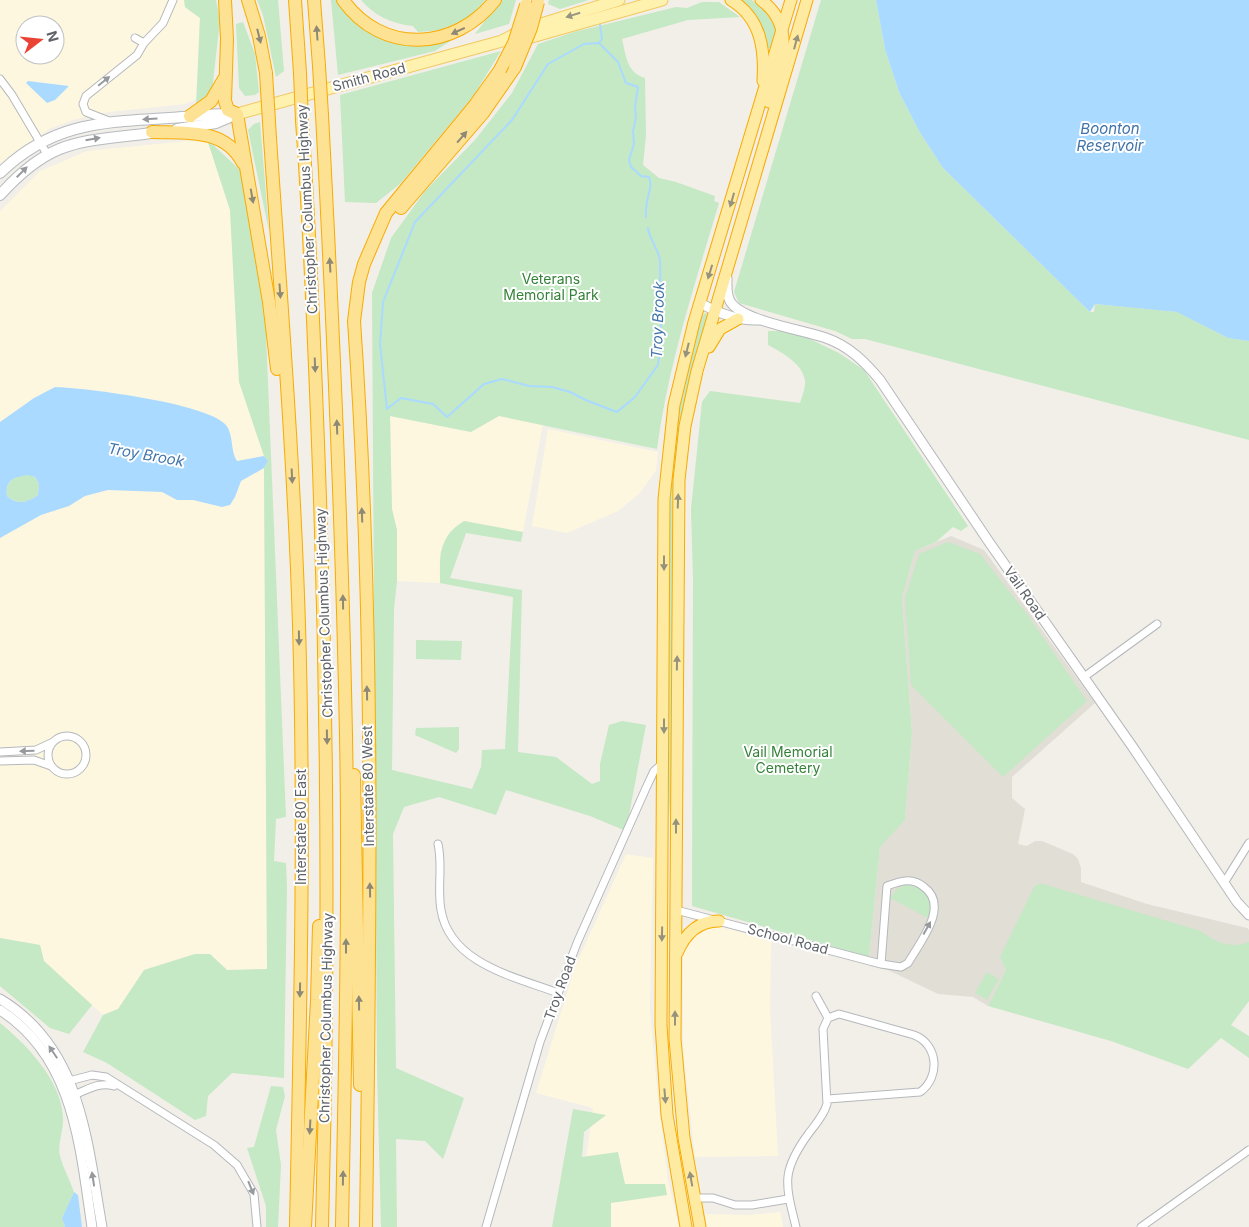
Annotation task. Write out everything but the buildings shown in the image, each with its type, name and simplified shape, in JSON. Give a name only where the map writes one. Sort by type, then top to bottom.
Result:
[{"type":"highway","points":[[225,0],[228,39],[226,107],[237,114],[269,302],[281,405],[289,427]]},
{"type":"highway","name":"Interstate 80 East","points":[[248,0],[259,36],[266,73],[298,593],[301,730],[301,966],[296,1227]]},
{"type":"highway","name":"Christopher Columbus Highway","points":[[295,0],[308,206],[323,564],[328,871],[322,1227]]},
{"type":"highway","name":"Christopher Columbus Highway","points":[[314,0],[322,115],[340,485],[346,737],[346,1001],[342,1227]]},
{"type":"highway","points":[[343,0],[352,11],[371,27],[393,36],[414,40],[438,38],[460,30],[480,17],[495,0]]},
{"type":"highway","points":[[730,0],[748,15],[759,33],[763,53],[761,100]]},
{"type":"highway","points":[[736,240],[746,181],[783,56],[782,30],[777,18],[761,0]]},
{"type":"highway","points":[[686,1227],[668,1122],[662,1051],[664,499],[667,463],[674,405],[700,303],[791,0]]},
{"type":"highway","points":[[700,1227],[679,1094],[675,1039],[679,480],[686,426],[695,381],[807,0]]},
{"type":"highway","points":[[356,346],[367,283],[375,253],[391,220],[484,113],[515,67],[531,28],[534,1]]},
{"type":"highway","points":[[356,346],[354,321],[359,282],[377,230],[398,197],[475,105],[500,70],[534,1]]},
{"type":"highway","points":[[190,116],[211,101],[226,77]]},
{"type":"highway","points":[[152,132],[202,134],[218,138],[235,151],[248,175]]},
{"type":"highway","points":[[695,381],[717,332],[726,324],[738,319]]},
{"type":"highway","name":"Interstate 80 West","points":[[356,346],[364,554],[369,788],[370,943],[365,1227]]},
{"type":"highway","points":[[346,737],[354,766],[365,1227]]},
{"type":"highway","points":[[664,823],[669,863],[668,890],[671,906],[676,910]]},
{"type":"highway","points":[[305,1227],[318,1000],[320,886],[328,871]]},
{"type":"highway","points":[[676,957],[685,939],[696,927],[708,921],[719,921]]},
{"type":"main road","name":"Smith Road","points":[[502,41],[525,29],[619,0]]},
{"type":"main road","name":"Smith Road","points":[[0,195],[27,168],[46,154],[92,138],[216,123],[237,114],[502,41],[525,39],[662,0]]},
{"type":"main road","name":"Smith Road","points":[[0,173],[22,154],[40,142],[71,128],[110,121],[214,113],[237,114]]},
{"type":"street","points":[[110,121],[86,112],[84,104],[86,96],[137,55],[144,43],[163,22],[173,0]]},
{"type":"street","points":[[135,38],[144,43]]},
{"type":"street","points":[[0,79],[12,95],[46,154]]},
{"type":"street","name":"Vail Road","points":[[728,268],[727,288],[729,299],[740,310],[763,320],[826,338],[859,357],[868,365],[1224,883],[1249,915]]},
{"type":"street","name":"Vail Road","points":[[700,303],[715,311],[738,319],[763,320]]},
{"type":"street","points":[[1084,677],[1157,624]]},
{"type":"street","points":[[0,752],[36,750],[62,736],[75,737],[83,746],[86,757],[81,768],[70,773],[57,771],[45,762],[34,760],[0,761]]},
{"type":"street","points":[[52,743],[48,755],[52,767]]},
{"type":"street","name":"Troy Road","points":[[486,1227],[529,1076],[577,943],[654,771],[664,762]]},
{"type":"street","points":[[1224,883],[1249,843]]},
{"type":"street","points":[[438,844],[441,855],[441,910],[446,926],[456,942],[480,962],[558,993]]},
{"type":"street","name":"School Road","points":[[676,910],[881,964],[900,967],[908,963],[935,911],[930,891],[911,880],[904,880],[887,886],[881,964]]},
{"type":"street","points":[[816,996],[828,1018]]},
{"type":"street","points":[[0,999],[28,1021],[54,1052],[85,1130],[102,1227]]},
{"type":"street","points":[[0,1010],[35,1042],[66,1082]]},
{"type":"street","points":[[796,1227],[788,1199],[787,1176],[790,1161],[823,1113],[828,1099],[823,1029],[828,1018],[839,1014],[914,1035],[927,1042],[932,1050],[933,1059],[930,1081],[920,1092],[828,1099]]},
{"type":"street","points":[[66,1082],[92,1075],[106,1078],[214,1145],[243,1172],[254,1194],[258,1227]]},
{"type":"street","points":[[72,1096],[85,1092],[96,1085],[107,1084],[124,1088]]},
{"type":"street","points":[[72,1096],[92,1227]]},
{"type":"street","points":[[1141,1227],[1249,1150]]},
{"type":"street","points":[[694,1198],[713,1198],[735,1205],[752,1206],[788,1199]]},
{"type":"shaded area","points":[[0,0],[184,0],[185,7],[200,18],[196,99],[185,104],[109,112],[76,119],[49,129],[0,168]]},
{"type":"shaded area","points":[[207,139],[230,210],[239,382],[264,456],[268,461],[264,468],[267,970],[227,970],[210,954],[195,954],[144,970],[118,1009],[103,1015],[44,961],[40,945],[0,938],[0,211],[40,171],[87,151]]},
{"type":"shaded area","points":[[507,411],[544,418],[523,532],[464,521],[440,552],[440,583],[397,581],[397,530],[392,509],[390,416],[471,432]]},
{"type":"shaded area","points":[[548,429],[658,452],[656,471],[639,494],[618,511],[567,533],[532,526]]},
{"type":"shaded area","points":[[951,536],[984,550],[1095,703],[1012,777],[1012,798],[1025,809],[1018,844],[1027,846],[1035,841],[1042,841],[1073,854],[1078,859],[1081,868],[1081,882],[1147,904],[1247,928],[1249,930],[1249,949],[1006,970],[988,1006],[973,997],[938,994],[888,970],[870,966],[869,957],[880,847],[905,819],[912,733],[902,598],[915,551]]},
{"type":"shaded area","points":[[626,854],[653,858],[650,1010],[659,1110],[668,1180],[679,1227],[606,1227],[585,1167],[593,1108],[536,1093],[575,967]]},
{"type":"shaded area","points":[[714,925],[771,940],[770,1009],[778,1156],[695,1157],[683,1047],[683,950],[692,935]]},
{"type":"shaded area","points":[[780,1212],[783,1227],[707,1227],[705,1214],[749,1215]]},
{"type":"green space","points":[[184,0],[216,0],[220,20],[212,91],[196,108],[200,18],[185,7]]},
{"type":"green space","points":[[257,0],[278,0],[284,71],[276,77],[263,15]]},
{"type":"green space","points":[[331,0],[337,0],[339,4],[417,46],[452,40],[435,51],[338,75]]},
{"type":"green space","points":[[361,0],[485,0],[470,16],[456,25],[439,30],[418,32],[413,26],[391,21],[378,15]]},
{"type":"green space","points":[[501,0],[516,0],[509,24],[475,34]]},
{"type":"green space","points":[[549,0],[589,0],[560,9],[548,4]]},
{"type":"green space","points":[[741,0],[752,0],[765,11],[776,29],[770,48],[768,48],[759,20]]},
{"type":"green space","points":[[821,0],[876,0],[885,49],[899,92],[919,131],[943,168],[1090,312],[1094,312],[1095,304],[1178,312],[1228,338],[1249,341],[1249,440],[865,339],[852,339],[835,331],[739,303],[734,292]]},
{"type":"green space","name":"Veterans Memorial Park","points":[[702,2],[719,2],[740,17],[688,20],[622,39],[628,63],[634,72],[645,78],[646,136],[643,165],[659,178],[715,196],[714,201],[719,203],[675,356],[657,449],[499,416],[471,432],[390,416],[392,509],[397,530],[392,770],[472,789],[481,767],[482,750],[505,749],[513,597],[440,583],[442,548],[449,534],[464,521],[523,532],[521,542],[466,533],[450,578],[522,590],[518,752],[556,757],[592,784],[600,781],[600,764],[609,725],[622,721],[646,725],[626,831],[590,816],[506,790],[496,815],[439,797],[404,807],[393,834],[396,1068],[464,1098],[443,1159],[425,1141],[396,1139],[397,1227],[381,1227],[377,1070],[372,293],[391,238],[425,191],[475,140],[512,93],[538,44],[574,32],[676,7],[687,8]]},
{"type":"green space","points":[[243,22],[255,54],[259,92],[255,95],[245,96],[239,88],[236,24]]},
{"type":"green space","points":[[501,51],[474,95],[400,184],[376,203],[345,202],[340,95]]},
{"type":"green space","points":[[260,122],[269,231],[248,130],[254,124]]},
{"type":"green space","points":[[207,139],[241,171],[265,311],[286,817],[276,819],[274,861],[286,863],[287,887],[284,1078],[232,1073],[208,1096],[206,1116],[195,1120],[107,1063],[83,1052],[103,1015],[118,1009],[144,970],[195,954],[210,954],[227,970],[267,969],[264,468],[268,461],[264,456],[239,382],[230,210]]},
{"type":"green space","points":[[705,313],[709,315],[682,428],[672,849],[668,785],[670,475],[677,415],[686,365],[698,325]]},
{"type":"green space","name":"Vail Memorial Cemetery","points":[[768,331],[793,331],[839,353],[864,370],[968,526],[961,531],[953,527],[936,542],[915,551],[902,598],[912,733],[905,820],[880,847],[869,957],[692,906],[693,580],[691,509],[702,402],[710,391],[800,403],[805,386],[803,374],[795,363],[768,345]]},
{"type":"green space","points":[[28,474],[35,477],[39,484],[38,495],[23,502],[15,501],[7,496],[7,486],[9,483],[19,476]]},
{"type":"green space","points":[[948,542],[980,554],[1027,614],[1087,701],[1003,777],[911,685],[905,598],[919,554]]},
{"type":"green space","points":[[416,640],[462,641],[461,660],[416,659]]},
{"type":"green space","points":[[459,727],[459,749],[456,753],[415,735],[416,728]]},
{"type":"green space","points":[[1038,884],[1201,931],[1212,939],[1224,944],[1236,945],[1249,942],[1249,1001],[1231,1025],[1249,1036],[1249,1058],[1221,1038],[1188,1069],[1111,1041],[988,1006],[1006,970],[1000,957],[1034,887]]},
{"type":"green space","points":[[907,885],[919,889],[927,896],[930,906],[928,918],[890,898],[898,888]]},
{"type":"green space","points":[[0,938],[40,945],[44,961],[92,1005],[69,1034],[50,1028],[0,986]]},
{"type":"green space","points":[[987,972],[999,979],[987,1000],[975,993]]},
{"type":"green space","points":[[0,1023],[41,1064],[61,1103],[63,1122],[59,1151],[74,1192],[62,1218],[65,1227],[0,1227]]},
{"type":"green space","points":[[271,1086],[283,1087],[285,1096],[276,1130],[281,1165],[278,1227],[266,1227],[266,1206],[247,1148],[254,1147]]},
{"type":"green space","points":[[573,1109],[606,1115],[584,1132],[582,1157],[618,1152],[625,1184],[665,1184],[667,1195],[611,1203],[611,1227],[552,1227]]},
{"type":"water","name":"Boonton Reservoir","points":[[876,0],[1249,0],[1249,341],[1228,338],[1177,312],[1095,304],[1090,312],[943,168],[919,131],[899,92],[885,49]]},
{"type":"water","points":[[28,81],[69,86],[55,100],[47,103],[26,83]]},
{"type":"water","points":[[55,387],[70,388],[145,398],[196,410],[214,417],[226,425],[237,461],[264,456],[268,461],[264,468],[241,481],[230,505],[222,507],[193,500],[177,500],[162,492],[108,490],[85,496],[69,506],[41,515],[0,538],[0,422],[34,398]],"holes":[[[28,475],[35,477],[39,484],[38,495],[22,502],[15,501],[7,496],[7,486],[12,480]]]},
{"type":"water","points":[[74,1192],[78,1195],[82,1227],[65,1227],[62,1218]]},
{"type":"waterway","name":"Troy Brook","points":[[600,24],[602,39],[599,43],[618,62],[626,83],[638,87],[635,106],[636,118],[633,131],[634,144],[629,160],[631,167],[641,176],[649,177],[650,185],[646,217]]},
{"type":"waterway","name":"Troy Brook","points":[[599,43],[584,44],[548,64],[512,120],[415,222],[383,302],[380,344],[387,409],[401,398],[433,404],[447,417],[484,384],[502,379],[529,386],[552,387],[570,392],[617,412],[635,397],[658,365],[661,336],[660,260],[648,228]]}]
